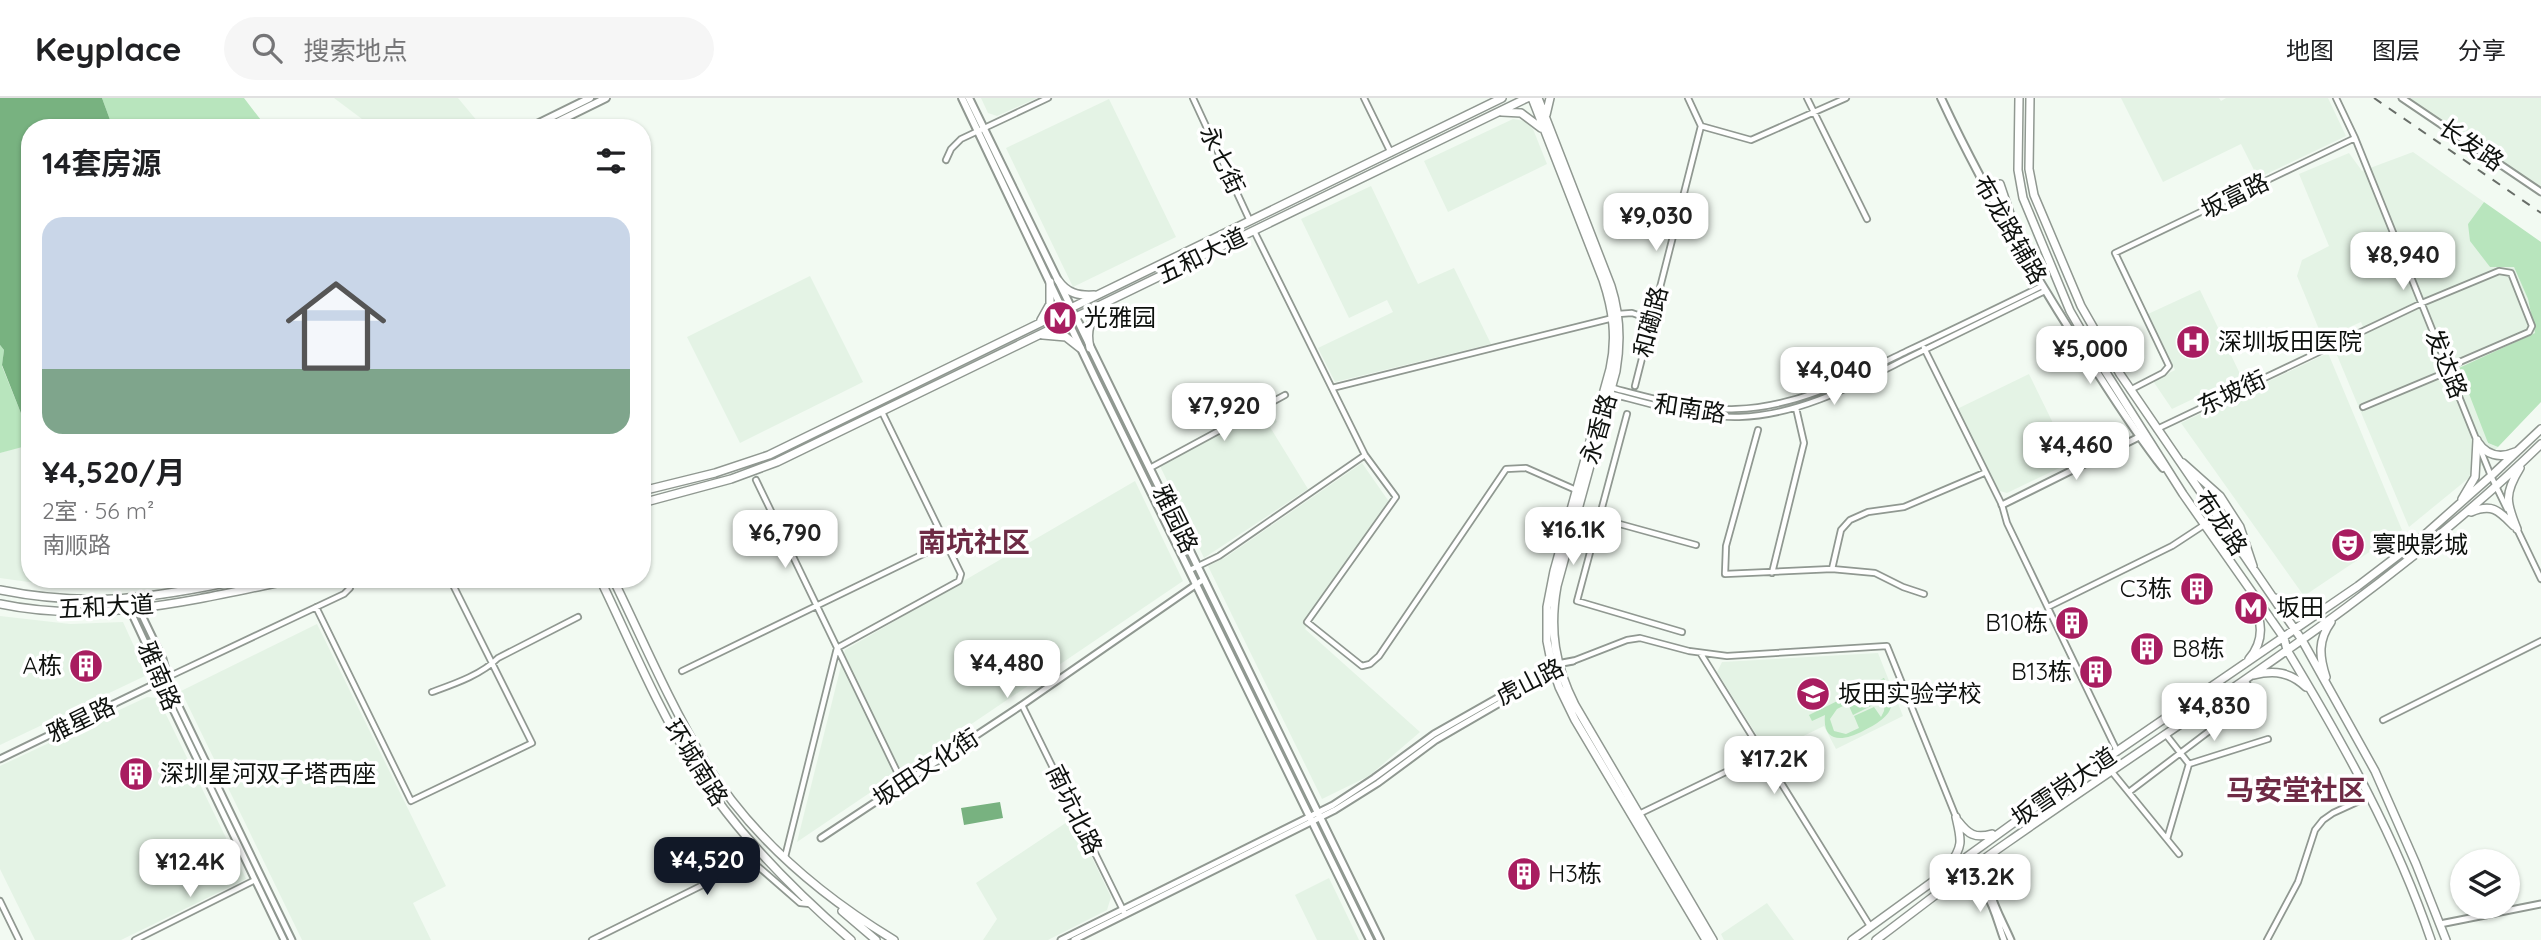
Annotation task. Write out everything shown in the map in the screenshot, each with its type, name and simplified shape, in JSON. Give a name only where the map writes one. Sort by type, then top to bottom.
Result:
[{"type":"main road","points":[[547,119],[590,98]]},
{"type":"main road","points":[[563,119],[606,98]]},
{"type":"main road","name":"雅园路","points":[[962,98],[981,130],[1068,310],[1076,317],[1380,940]]},
{"type":"main road","name":"雅园路","points":[[969,98],[981,130]]},
{"type":"main road","name":"五和大道","points":[[651,501],[754,472],[1529,98]]},
{"type":"main road","name":"永香路","points":[[1529,98],[1615,316]]},
{"type":"main road","name":"永香路","points":[[1538,98],[1611,286],[1619,346],[1548,597],[1547,629],[1555,668],[1575,720],[1706,940]]},
{"type":"main road","points":[[1547,122],[1546,111],[1550,98]]},
{"type":"main road","name":"布龙路辅路","points":[[1941,98],[1969,157],[2043,289],[2139,437],[2183,494]]},
{"type":"main road","name":"布龙路","points":[[2019,98],[2018,170],[2021,189],[2029,217],[2080,329],[2183,494],[2284,638],[2287,650],[2370,796],[2409,879],[2431,940]]},
{"type":"main road","name":"布龙路","points":[[2030,98],[2029,169],[2036,204],[2081,306],[2130,390],[2302,640],[2375,771],[2446,940]]},
{"type":"main road","name":"五和大道","points":[[651,489],[727,470],[769,456],[1501,99]]},
{"type":"main road","points":[[1489,104],[1494,114],[1521,113],[1536,122],[1545,134]]},
{"type":"main road","points":[[2000,184],[2025,258]]},
{"type":"main road","points":[[1034,326],[1049,309],[1054,281],[1073,293],[1092,296],[1104,292]]},
{"type":"main road","points":[[1090,348],[1088,335],[1091,320],[1110,301]]},
{"type":"main road","name":"雅园路","points":[[1068,310],[1068,321],[1080,348],[1370,940]]},
{"type":"main road","points":[[1035,337],[1062,336],[1080,348]]},
{"type":"main road","points":[[1096,380],[1104,376]]},
{"type":"main road","name":"坂雪岗大道","points":[[1852,940],[2001,831],[2338,600],[2421,538],[2541,429]]},
{"type":"main road","points":[[2477,440],[2485,450],[2497,456],[2509,455],[2521,448]]},
{"type":"main road","points":[[2456,507],[2475,477],[2477,440]]},
{"type":"main road","name":"坂雪岗大道","points":[[1876,940],[1993,853],[2167,736],[2336,616],[2496,487],[2541,443]]},
{"type":"main road","points":[[2174,455],[2220,496],[2241,527],[2255,573]]},
{"type":"main road","points":[[2517,529],[2509,508],[2508,492],[2527,457]]},
{"type":"main road","points":[[651,485],[682,481]]},
{"type":"main road","name":"永香路","points":[[1579,492],[1555,597],[1552,629],[1555,668],[1713,940]]},
{"type":"main road","points":[[2462,515],[2481,508],[2493,508],[2517,529]]},
{"type":"main road","name":"五和大道","points":[[0,590],[79,601],[132,600],[196,588]]},
{"type":"main road","name":"五和大道","points":[[0,604],[78,612],[130,610],[248,588]]},
{"type":"main road","name":"环城南路","points":[[604,588],[672,727],[699,774],[762,855],[829,921],[853,940]]},
{"type":"main road","points":[[606,591],[609,588]]},
{"type":"main road","name":"环城南路","points":[[617,588],[702,758],[744,816],[785,858],[876,940]]},
{"type":"main road","points":[[2244,665],[2262,637],[2251,591]]},
{"type":"main road","points":[[2268,592],[2284,605],[2303,612],[2320,609],[2338,600]]},
{"type":"main road","points":[[2329,689],[2320,645],[2328,626],[2336,616]]},
{"type":"main road","points":[[2247,678],[2274,671],[2284,673],[2304,685],[2317,699]]},
{"type":"main road","points":[[1956,817],[1965,831],[1973,836],[1982,837],[2001,831]]},
{"type":"main road","points":[[1942,873],[1961,845],[1956,817]]},
{"type":"main road","name":"环城南路","points":[[824,894],[894,940]]},
{"type":"street","points":[[946,160],[955,144],[1048,98]]},
{"type":"street","name":"永七街","points":[[1193,98],[1251,221]]},
{"type":"street","points":[[1364,98],[1391,153]]},
{"type":"street","points":[[1688,98],[1701,126],[1751,140],[1846,98]]},
{"type":"street","points":[[1807,98],[1867,219]]},
{"type":"street","name":"发达路","points":[[2336,98],[2355,138],[2491,476],[2541,579]]},
{"type":"street","name":"长发路","points":[[2402,98],[2541,192]]},
{"type":"street","name":"和磡路","points":[[1635,386],[1701,126]]},
{"type":"street","name":"坂富路","points":[[2130,390],[2163,373],[2169,366],[2115,253],[2355,138]]},
{"type":"street","points":[[1254,231],[1365,455],[1396,497],[1307,622],[1362,666],[1370,664],[1379,656],[1506,469],[1526,468],[1579,492]]},
{"type":"street","name":"东坡街","points":[[2156,429],[2422,303],[2500,271],[2511,273],[2532,326],[2529,332],[2449,369]]},
{"type":"street","name":"和南路","points":[[1607,390],[1673,410],[1718,416],[1752,416],[1796,408],[1837,392],[2043,289]]},
{"type":"street","points":[[1332,388],[1615,316],[1632,313],[1652,320]]},
{"type":"street","points":[[1924,347],[2117,751]]},
{"type":"street","name":"和南路","points":[[1607,390],[1702,408],[1734,410],[1770,406],[1828,388],[1924,347]]},
{"type":"street","points":[[2363,407],[2449,369]]},
{"type":"street","points":[[1150,468],[1285,395]]},
{"type":"street","points":[[1772,573],[1804,443],[1796,408]]},
{"type":"street","points":[[785,858],[837,648],[959,581],[961,574],[882,412]]},
{"type":"street","points":[[1627,414],[1577,601],[1682,632]]},
{"type":"street","points":[[1758,430],[1726,547],[1725,574],[1832,569],[1875,573],[1924,594]]},
{"type":"street","points":[[2001,505],[2139,437]]},
{"type":"street","points":[[1190,570],[1219,555],[1365,455]]},
{"type":"street","points":[[1832,569],[1841,530],[1850,520],[1868,512],[1904,507],[1984,473]]},
{"type":"street","points":[[756,480],[903,784]]},
{"type":"street","points":[[1576,512],[1696,545]]},
{"type":"street","points":[[2048,607],[2172,546],[2205,525]]},
{"type":"street","points":[[682,671],[946,543]]},
{"type":"street","name":"坂田文化街","points":[[821,838],[1022,705],[1204,579]]},
{"type":"street","points":[[168,677],[316,607],[350,588]]},
{"type":"street","points":[[316,607],[411,801],[532,743],[454,588]]},
{"type":"street","name":"雅南路","points":[[132,600],[139,609],[166,666],[172,692],[292,940]]},
{"type":"street","name":"雅南路","points":[[132,600],[130,610],[166,695],[285,940]]},
{"type":"street","points":[[432,692],[461,681],[498,658],[578,617]]},
{"type":"street","points":[[1573,661],[1627,640],[1640,638],[1700,653],[1740,656],[1887,646],[1956,817]]},
{"type":"street","points":[[2383,720],[2541,641]]},
{"type":"street","points":[[1700,653],[1870,926]]},
{"type":"street","name":"虎山路","points":[[1061,940],[1124,912],[1319,815],[1434,734],[1555,668],[1573,661]]},
{"type":"street","points":[[2129,792],[2254,697],[2247,678]]},
{"type":"street","name":"雅星路","points":[[0,760],[161,681]]},
{"type":"street","name":"南坑北路","points":[[1022,705],[1124,912]]},
{"type":"street","points":[[2167,736],[2189,764]]},
{"type":"street","points":[[2189,764],[2268,738]]},
{"type":"street","points":[[1639,814],[1763,754]]},
{"type":"street","points":[[2167,839],[2189,764]]},
{"type":"street","points":[[2112,772],[2179,854]]},
{"type":"street","points":[[2267,940],[2298,882],[2315,830],[2333,813],[2370,796]]},
{"type":"street","points":[[1993,853],[1988,862],[1987,877],[2011,940]]},
{"type":"street","points":[[592,940],[745,864],[755,864],[800,903],[812,905]]},
{"type":"street","points":[[1957,880],[1969,877],[1980,883],[2004,940]]},
{"type":"street","points":[[135,940],[256,880]]},
{"type":"street","points":[[0,901],[19,940]]},
{"type":"street","points":[[2440,924],[2541,904]]},
{"type":"street","name":"虎山路","points":[[1074,940],[1124,912]]},
{"type":"shaded area","points":[[0,98],[102,98],[110,119],[21,119],[21,413],[2,365],[4,350],[0,345]]},
{"type":"shaded area","points":[[102,98],[244,98],[260,119],[110,119]]},
{"type":"shaded area","points":[[334,98],[458,98],[476,119],[362,119]]},
{"type":"shaded area","points":[[981,98],[1037,98],[997,116],[988,113]]},
{"type":"shaded area","points":[[2121,98],[2219,98],[2221,101],[2226,98],[2328,98],[2346,136],[2258,178],[2241,144],[2163,182]]},
{"type":"shaded area","points":[[2408,98],[2541,98],[2541,189]]},
{"type":"shaded area","points":[[1109,99],[1176,237],[1073,287],[1006,148]]},
{"type":"shaded area","points":[[1513,119],[1525,121],[1533,129],[1547,164],[1448,212],[1424,161]]},
{"type":"shaded area","points":[[2413,152],[2484,202],[2468,224],[2490,267],[2514,267],[2528,299],[2535,333],[2487,443],[2498,447],[2475,473],[2409,527],[2334,348],[2366,334],[2361,322],[2323,339],[2297,276],[2302,260],[2329,246],[2299,174],[2349,153],[2362,171]]},
{"type":"shaded area","points":[[1371,186],[1418,284],[1454,268],[1491,344],[1335,382],[1318,348],[1393,312],[1387,300],[1349,318],[1301,219]]},
{"type":"shaded area","points":[[2484,202],[2541,242],[2541,402],[2498,447],[2488,443],[2459,368],[2535,333],[2528,299],[2514,267],[2490,267],[2470,241],[2468,224]]},
{"type":"shaded area","points":[[810,276],[863,382],[740,443],[687,337]]},
{"type":"shaded area","name":"深圳坂田医院","points":[[2200,290],[2241,376],[2172,409],[2153,381],[2175,370],[2148,314]]},
{"type":"shaded area","points":[[0,345],[4,350],[2,366],[21,414],[21,447],[0,453]]},
{"type":"shaded area","points":[[2328,353],[2402,530],[2304,596],[2181,423]]},
{"type":"shaded area","points":[[2029,374],[2072,462],[2007,493],[1996,490],[1957,409]]},
{"type":"shaded area","points":[[1269,407],[1277,422],[1270,427],[1308,489],[1204,558],[1160,466]]},
{"type":"shaded area","points":[[21,447],[21,581],[0,578],[0,453]]},
{"type":"shaded area","points":[[1362,463],[1392,506],[1305,629],[1420,732],[1369,776],[1322,799],[1208,566],[1226,557]]},
{"type":"shaded area","points":[[1135,481],[1183,581],[797,842],[845,650]]},
{"type":"shaded area","points":[[0,616],[70,624],[123,622],[147,675],[0,745]]},
{"type":"shaded area","points":[[317,624],[446,886],[413,903],[431,940],[302,940],[181,691]]},
{"type":"shaded area","name":"坂田实验学校","points":[[1878,653],[1903,716],[1836,749],[1824,726],[1768,753],[1717,672],[1722,662]]},
{"type":"shaded area","points":[[1884,678],[1887,684],[1878,689],[1890,701],[1888,713],[1877,723],[1849,737],[1836,738],[1831,735],[1827,731],[1825,715],[1812,721],[1809,715]],"holes":[[[1867,694],[1848,704],[1853,715],[1873,705],[1868,694],[1878,694],[1885,702],[1881,717],[1874,707],[1854,716],[1859,728],[1846,734],[1834,731],[1830,719],[1837,709]]]},
{"type":"shaded area","points":[[147,697],[158,698],[246,879],[121,940],[35,940],[0,869],[0,766]]},
{"type":"shaded area","points":[[1000,802],[1003,818],[964,825],[961,808]]},
{"type":"shaded area","points":[[1073,818],[1111,897],[1107,910],[1048,940],[983,940],[997,919],[976,883]]},
{"type":"shaded area","points":[[1329,878],[1359,940],[1317,940],[1295,895]]},
{"type":"shaded area","points":[[1767,903],[1794,940],[1724,940],[1721,934]]},
{"type":"railway","points":[[2374,98],[2541,213]]},
{"type":"place","name":"光雅园","points":[[1060,318]]},
{"type":"place","name":"深圳坂田医院","points":[[2193,342]]},
{"type":"place","name":"寰映影城","points":[[2348,545]]},
{"type":"place","name":"C3栋","points":[[2197,589]]},
{"type":"place","name":"坂田","points":[[2251,608]]},
{"type":"place","name":"B10栋","points":[[2072,623]]},
{"type":"place","name":"B8栋","points":[[2147,649]]},
{"type":"place","name":"A栋","points":[[86,666]]},
{"type":"place","name":"B13栋","points":[[2096,672]]},
{"type":"place","name":"坂田实验学校","points":[[1813,694]]},
{"type":"place","name":"深圳星河双子塔西座","points":[[136,774]]},
{"type":"place","name":"H3栋","points":[[1524,874]]},
{"type":"district","name":"南坑社区","points":[[974,542]]},
{"type":"district","name":"马安堂社区","points":[[2296,790]]}]
